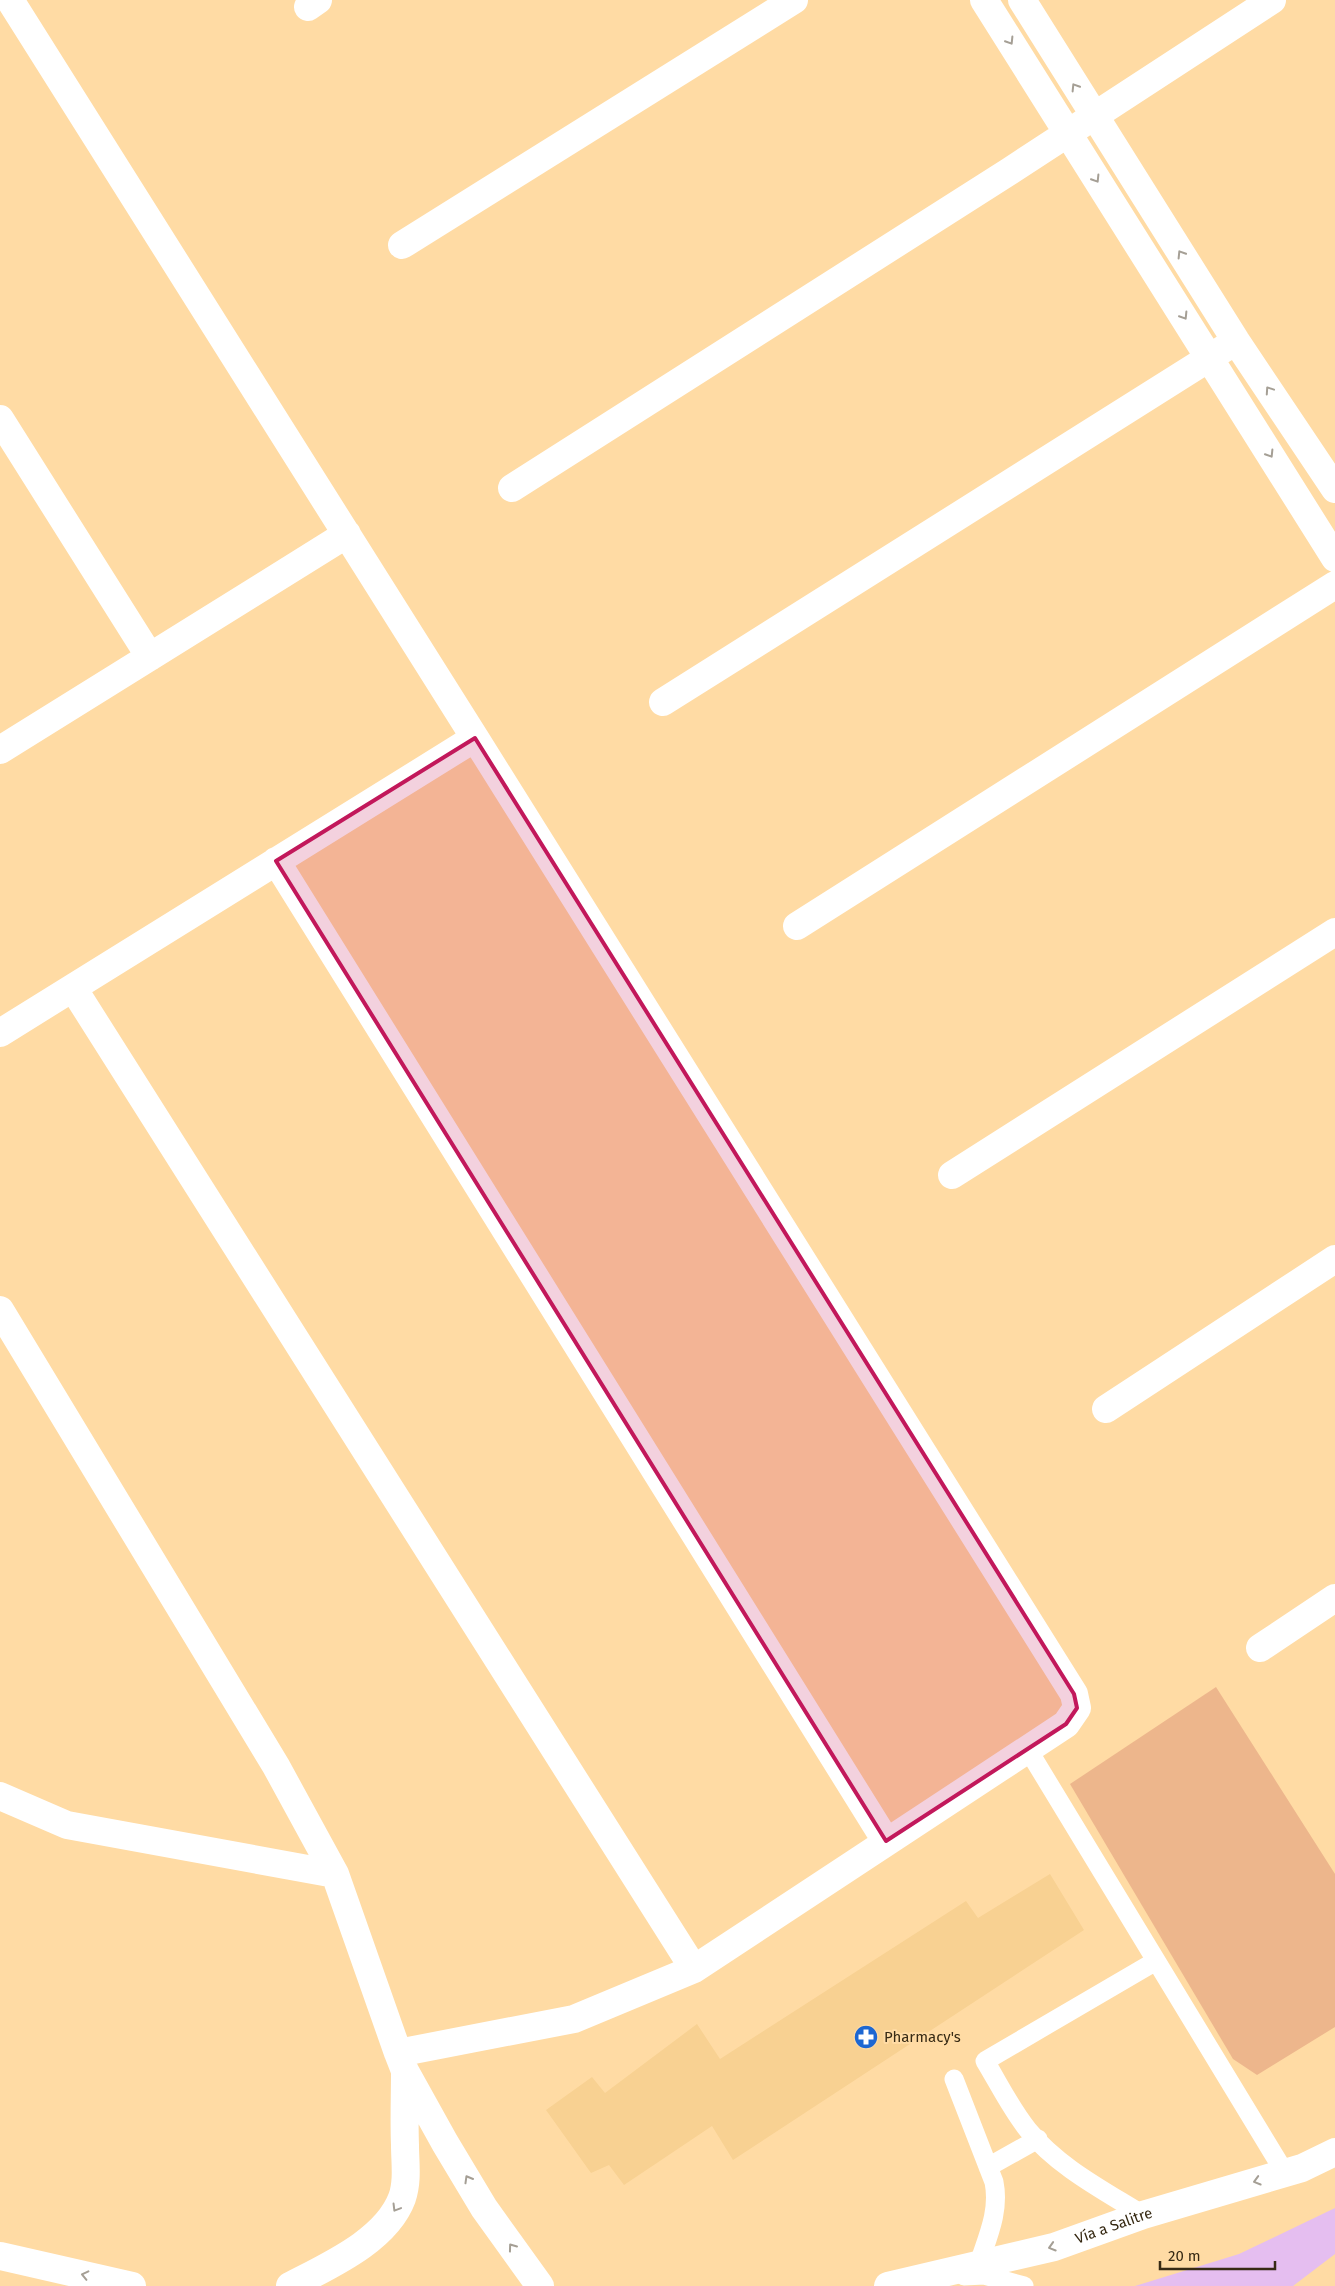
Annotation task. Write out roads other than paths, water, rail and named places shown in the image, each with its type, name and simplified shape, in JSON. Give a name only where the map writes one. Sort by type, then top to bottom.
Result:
[{"type":"street","points":[[10,0],[1074,1694],[1077,1708],[1066,1724],[694,1970],[574,2019],[401,2062]]},
{"type":"street","points":[[402,245],[794,0]]},
{"type":"street","points":[[984,0],[1335,558]]},
{"type":"street","points":[[1022,0],[1093,116],[1236,341],[1335,489]]},
{"type":"street","points":[[512,488],[1272,0]]},
{"type":"street","points":[[663,702],[1209,356],[1236,341]]},
{"type":"street","points":[[0,419],[150,656]]},
{"type":"street","points":[[0,750],[347,534]]},
{"type":"street","points":[[797,926],[1335,585]]},
{"type":"street","points":[[0,1033],[475,738]]},
{"type":"street","points":[[276,861],[886,1842]]},
{"type":"street","points":[[952,1174],[1335,932]]},
{"type":"street","points":[[73,988],[694,1970]]},
{"type":"street","points":[[1106,1409],[1335,1259]]},
{"type":"street","points":[[0,1310],[276,1766],[335,1874],[401,2062],[484,2208],[540,2286]]},
{"type":"street","points":[[1260,1648],[1335,1598]]},
{"type":"street","points":[[0,1796],[67,1824],[335,1874]]},
{"type":"street","points":[[290,2286],[338,2261],[368,2242],[392,2215],[402,2198],[406,2162],[401,2062]]},
{"type":"street","name":"Vía a Salitre","points":[[888,2286],[1054,2247],[1142,2215],[1285,2173],[1335,2152]]},
{"type":"street","points":[[0,2256],[132,2286]]},
{"type":"lane","points":[[1027,1748],[1285,2173]]},
{"type":"lane","points":[[1142,2215],[1071,2169],[1028,2130],[985,2061],[1156,1961]]},
{"type":"lane","points":[[954,2079],[988,2167],[997,2197],[996,2214],[978,2266]]},
{"type":"lane","points":[[988,2167],[1038,2139]]},
{"type":"lane","points":[[947,2273],[962,2276],[984,2275],[1024,2286]]},
{"type":"place","name":"Pharmacy's","points":[[866,2037]]}]
